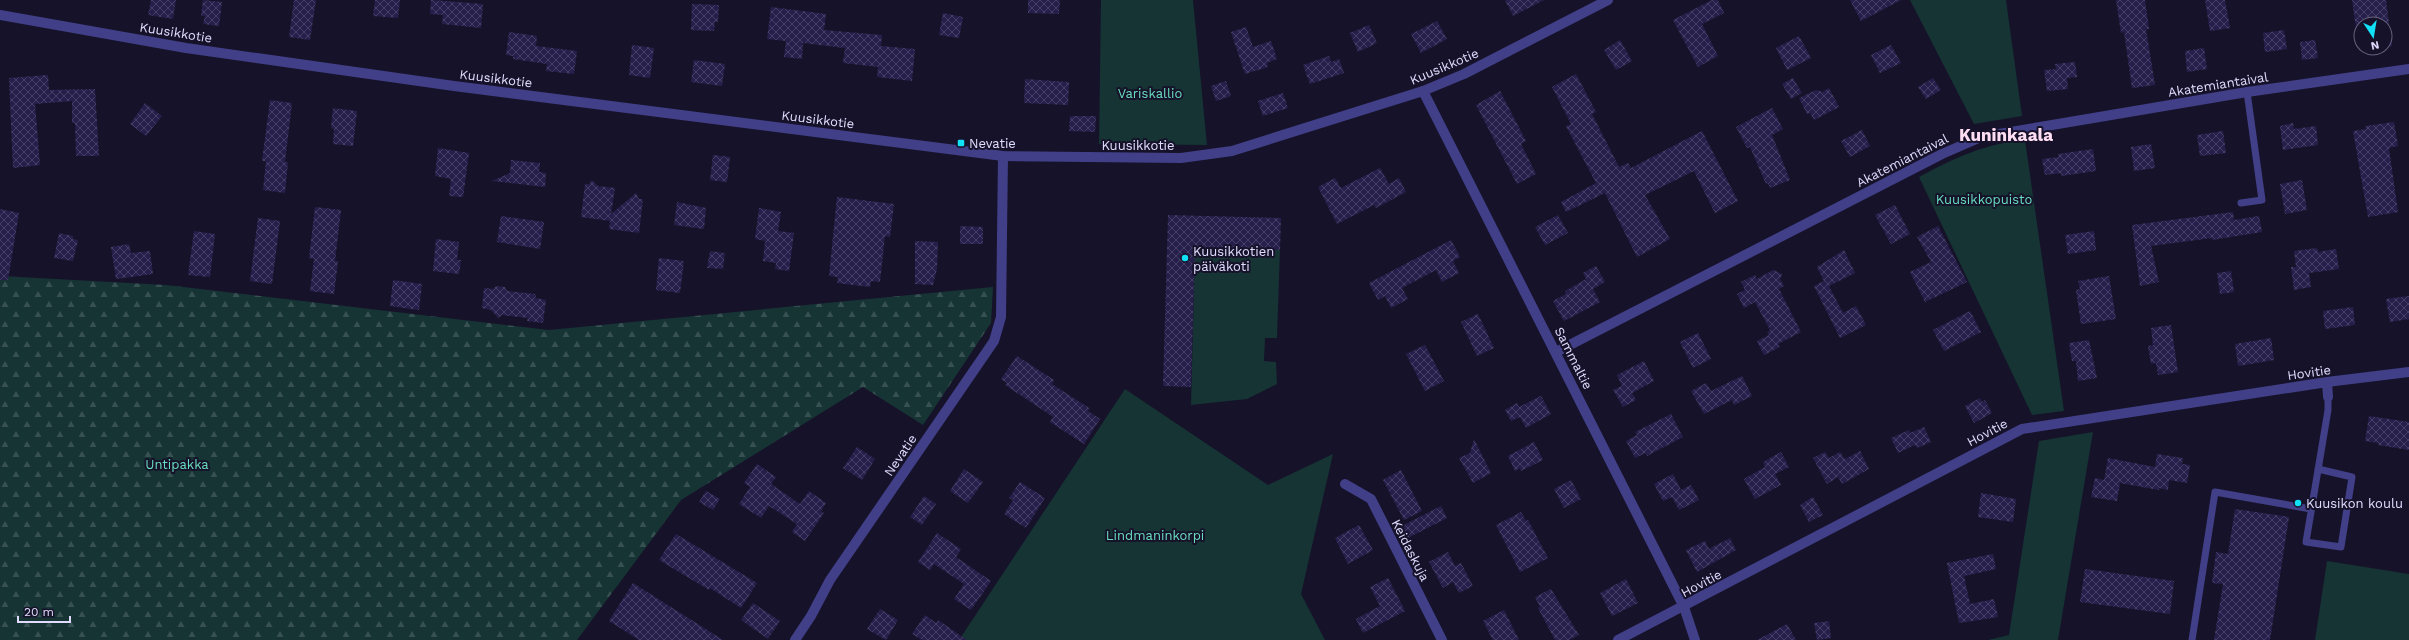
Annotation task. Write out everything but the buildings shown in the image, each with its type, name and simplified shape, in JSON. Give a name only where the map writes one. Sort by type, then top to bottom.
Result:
[{"type":"street","name":"Kuusikkotie","points":[[0,15],[186,48],[454,86],[1003,156],[1142,159],[1204,156],[1239,149],[1423,91],[1464,74],[1608,0]]},
{"type":"street","name":"Akatemiantaival","points":[[1556,352],[1942,154],[1981,137],[2247,92],[2409,69]]},
{"type":"street","name":"Sammaltie","points":[[1423,91],[1684,607],[1695,640]]},
{"type":"street","name":"Nevatie","points":[[795,640],[811,616],[830,580],[994,341],[1001,317],[1003,156]]},
{"type":"street","name":"Hovitie","points":[[1618,640],[1684,607],[2022,428],[2327,382],[2409,372]]},
{"type":"street","points":[[2327,382],[2328,397]]},
{"type":"street","name":"Keidaskuja","points":[[1344,484],[1371,499],[1442,640]]},
{"type":"lane","points":[[2241,204],[2262,200],[2247,92]]},
{"type":"lane","points":[[2318,469],[2352,476],[2341,548],[2306,542],[2311,508],[2328,410],[2328,397]]},
{"type":"lane","points":[[2192,640],[2215,492],[2311,508]]},
{"type":"green space","name":"Variskallio","points":[[1101,0],[1193,0],[1207,145],[1099,144]]},
{"type":"green space","points":[[1910,0],[2006,0],[2022,116],[1974,124]]},
{"type":"green space","name":"Kuusikkopuisto","points":[[2025,140],[2064,411],[2032,415],[1919,177],[1982,148]]},
{"type":"green space","points":[[1195,248],[1280,250],[1277,338],[1265,338],[1264,361],[1276,362],[1277,384],[1247,399],[1191,405]]},
{"type":"green space","name":"Untipakka","points":[[0,276],[166,285],[549,330],[993,287],[991,323],[923,425],[863,387],[681,500],[577,640],[0,640]]},
{"type":"green space","name":"Lindmaninkorpi","points":[[1125,389],[1268,485],[1333,454],[1301,594],[1325,640],[959,640]]},
{"type":"green space","points":[[2093,432],[2058,640],[1988,640],[2009,635],[2039,441]]},
{"type":"green space","points":[[2327,561],[2409,574],[2409,640],[2315,640]]},
{"type":"place","name":"Nevatie","points":[[961,143]]},
{"type":"place","name":"Kuusikkotien päiväkoti","points":[[1185,258]]},
{"type":"place","name":"Kuusikon koulu","points":[[2298,503]]},
{"type":"district","name":"Kuninkaala","points":[[2006,135]]}]
